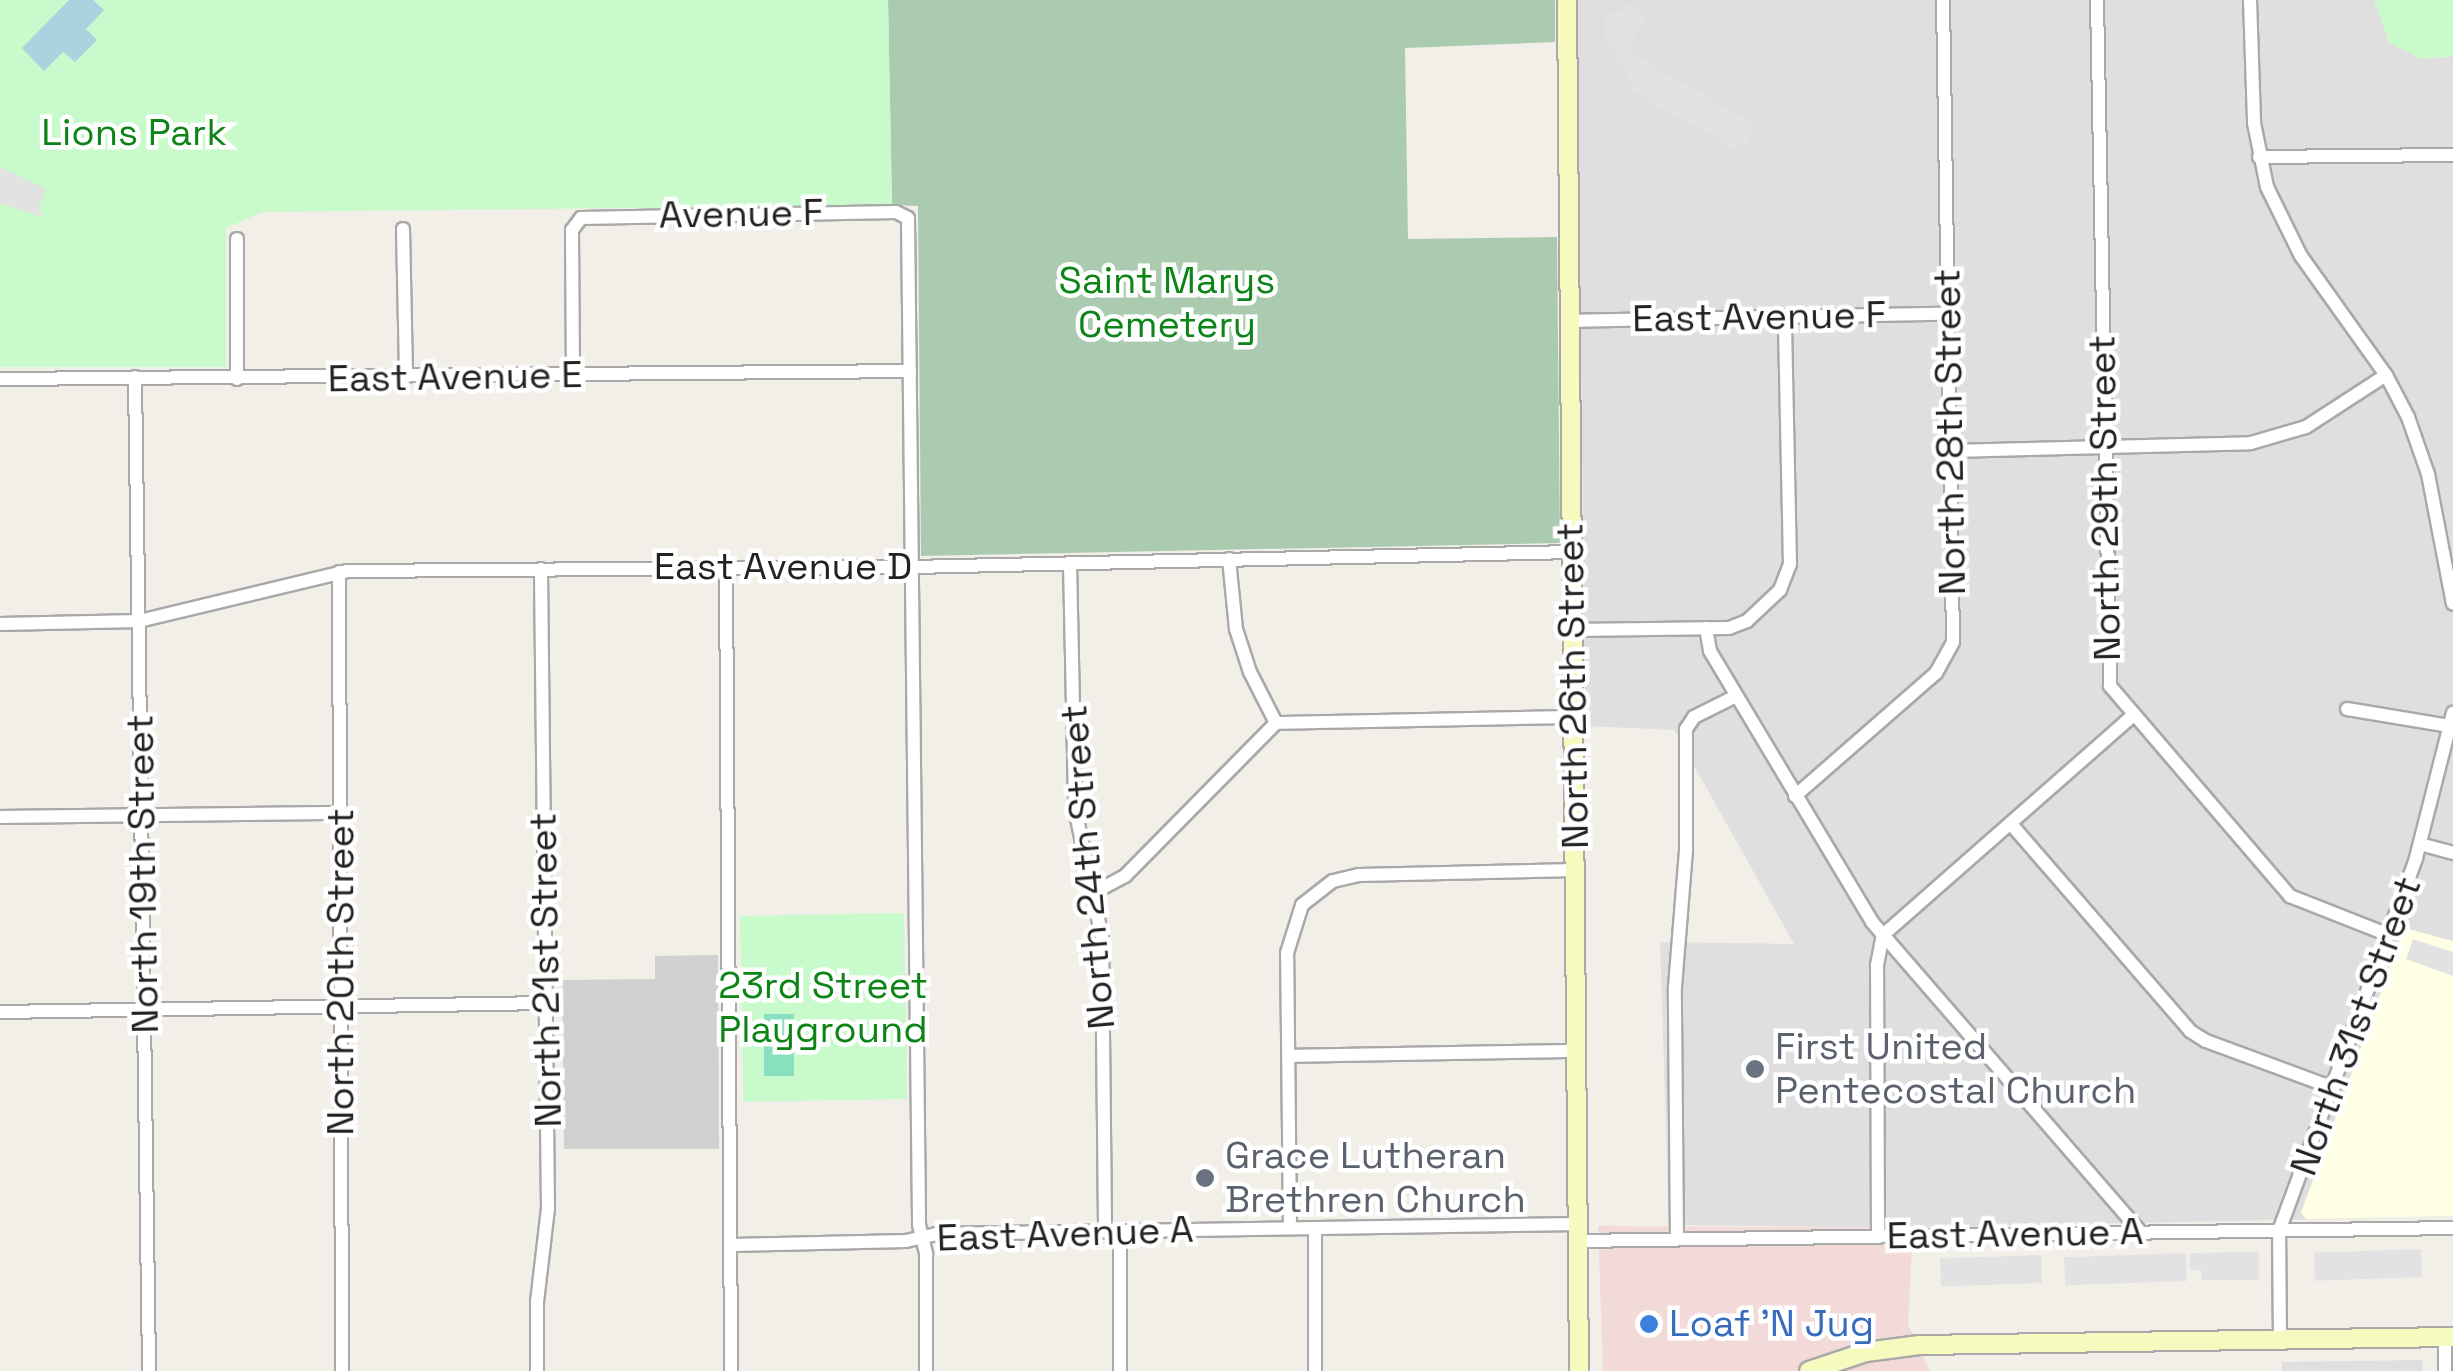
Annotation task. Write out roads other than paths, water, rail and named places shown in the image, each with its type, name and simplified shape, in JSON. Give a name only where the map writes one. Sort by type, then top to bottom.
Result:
[{"type":"street","name":"North 26th Street","points":[[1567,0],[1579,1371]]},
{"type":"street","name":"North 28th Street","points":[[1796,796],[1948,658],[1954,632],[1944,0]]},
{"type":"street","name":"North 29th Street","points":[[1883,935],[2132,716],[2115,695],[2108,676],[2096,0]]},
{"type":"street","points":[[2250,0],[2258,158],[2285,229],[2386,375],[2424,459],[2453,604]]},
{"type":"street","points":[[2258,158],[2453,155]]},
{"type":"street","name":"Avenue F","points":[[573,375],[572,230],[576,220],[906,214],[910,371]]},
{"type":"street","points":[[402,230],[406,378]]},
{"type":"street","points":[[237,238],[237,380]]},
{"type":"street","name":"East Avenue F","points":[[1570,320],[1948,314]]},
{"type":"street","points":[[1572,630],[1706,628],[1747,621],[1785,582],[1790,564],[1785,316]]},
{"type":"street","points":[[910,371],[919,1239],[926,1254],[926,1371]]},
{"type":"street","name":"East Avenue E","points":[[0,379],[237,380],[910,371]]},
{"type":"street","points":[[1950,451],[2217,447],[2270,440],[2322,418],[2386,375]]},
{"type":"street","name":"North 19th Street","points":[[134,377],[146,1010],[148,1371]]},
{"type":"street","name":"East Avenue D","points":[[0,624],[140,621],[339,572],[912,566],[1571,552]]},
{"type":"street","points":[[1229,559],[1236,629],[1250,672],[1276,723]]},
{"type":"street","name":"North 24th Street","points":[[1070,563],[1075,809],[1102,937],[1120,1371]]},
{"type":"street","points":[[726,568],[731,1371]]},
{"type":"street","name":"North 21st Street","points":[[537,1371],[538,1302],[548,1209],[541,569]]},
{"type":"street","name":"North 20th Street","points":[[339,572],[342,1371]]},
{"type":"street","points":[[1706,628],[1710,651],[1883,935],[2141,1232]]},
{"type":"street","points":[[1678,1239],[1675,975],[1686,837],[1687,724],[1736,696]]},
{"type":"street","points":[[2346,709],[2452,719]]},
{"type":"street","points":[[2132,716],[2290,896],[2389,935]]},
{"type":"street","points":[[1095,892],[1125,876],[1276,723],[1574,717]]},
{"type":"street","name":"North 31st Street","points":[[2280,1340],[2279,1231],[2420,844],[2452,719]]},
{"type":"street","points":[[0,818],[340,813]]},
{"type":"street","points":[[2011,824],[2190,1031],[2206,1042],[2334,1088]]},
{"type":"street","points":[[2420,844],[2453,854]]},
{"type":"street","points":[[1290,1228],[1288,942],[1302,906],[1333,882],[1359,876],[1575,870]]},
{"type":"street","points":[[1878,1236],[1877,965],[1883,935]]},
{"type":"street","points":[[0,1012],[546,1003]]},
{"type":"street","points":[[1288,1056],[1576,1051]]},
{"type":"street","name":"East Avenue A","points":[[733,1245],[919,1239],[937,1234],[1290,1228],[1578,1232],[1678,1239],[2453,1228]]},
{"type":"street","points":[[1315,1228],[1315,1371]]},
{"type":"street","points":[[1809,1371],[1866,1352],[1910,1346],[2449,1337],[2445,1371]]},
{"type":"water","points":[[69,0],[93,0],[104,10],[86,29],[97,40],[75,62],[63,52],[44,71],[22,48]]},
{"type":"place","name":"First United Pentecostal Church","points":[[1755,1069]]},
{"type":"place","name":"Grace Lutheran Brethren Church","points":[[1205,1178]]},
{"type":"place","name":"Loaf 'N Jug","points":[[1649,1324]]},
{"type":"park label","name":"Lions Park","points":[[134,133]]},
{"type":"park label","name":"Saint Marys Cemetery","points":[[1167,303]]},
{"type":"park label","name":"23rd Street Playground","points":[[823,1008]]}]
